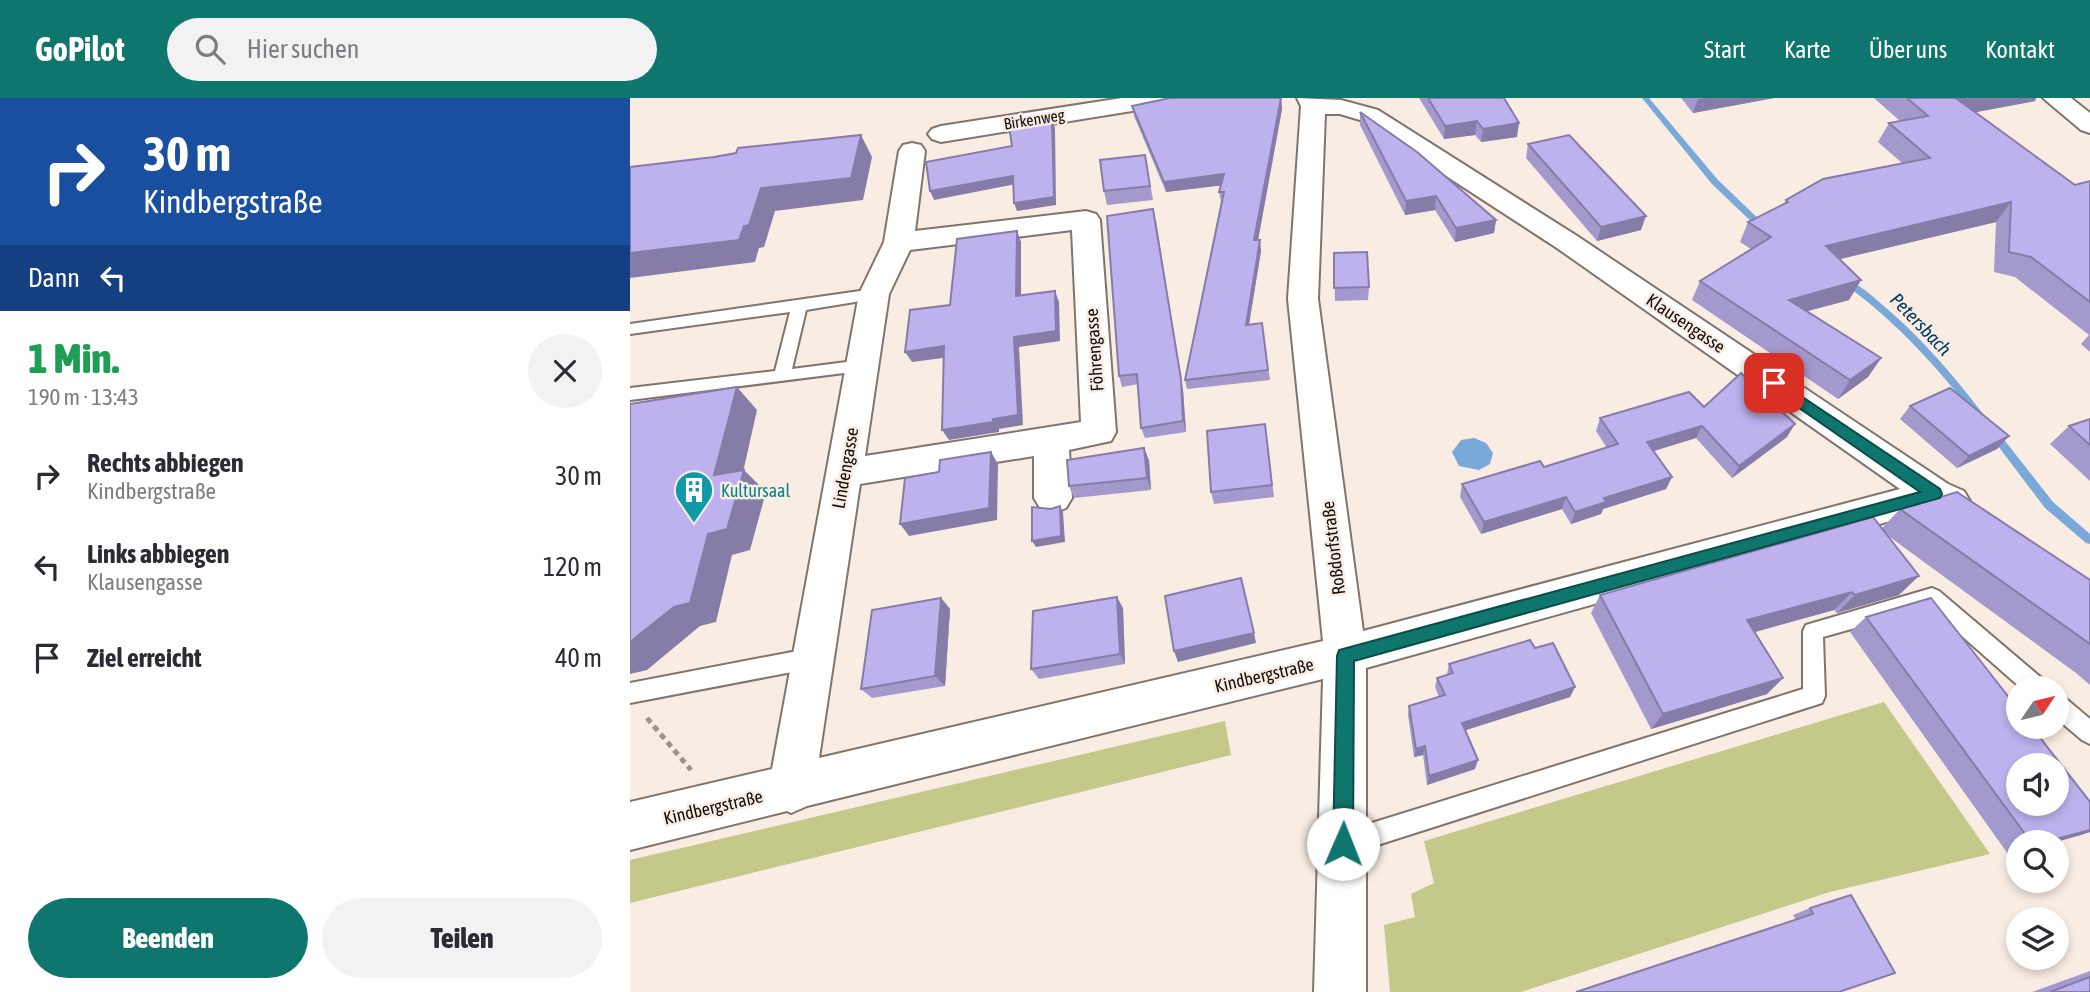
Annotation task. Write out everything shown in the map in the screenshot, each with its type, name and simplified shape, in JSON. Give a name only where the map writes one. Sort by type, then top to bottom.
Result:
[{"type":"street","name":"Birkenweg","points":[[941,134],[1169,98]]},
{"type":"street","points":[[2055,98],[2090,125]]},
{"type":"street","name":"Klausengasse","points":[[1311,102],[1368,115],[1567,242],[1935,494],[1973,512]]},
{"type":"street","name":"Roßdorfstraße","points":[[1311,102],[1303,299],[1345,656],[1340,992]]},
{"type":"street","name":"Lindengasse","points":[[791,790],[874,294],[899,242],[912,151]]},
{"type":"street","name":"Föhrengasse","points":[[844,473],[1099,432],[1099,218],[899,242]]},
{"type":"street","points":[[1051,440],[1053,498]]},
{"type":"street","name":"Kindbergstraße","points":[[630,826],[791,790],[1345,656],[1935,494]]},
{"type":"lane","points":[[630,329],[874,294]]},
{"type":"lane","points":[[782,376],[799,306]]},
{"type":"lane","points":[[630,394],[862,366]]},
{"type":"lane","points":[[1343,844],[1814,696],[1814,631],[1932,597],[2023,676]]},
{"type":"lane","points":[[634,701],[813,658]]},
{"type":"lane","points":[[2069,715],[2090,733]]},
{"type":"path","points":[[634,701],[721,805]]},
{"type":"green space","points":[[1884,702],[1990,854],[1830,892],[1521,992],[1390,992],[1384,925],[1415,917],[1411,894],[1434,883],[1424,841]]},
{"type":"green space","points":[[1225,721],[1231,755],[630,903],[630,860]]},
{"type":"water","points":[[1474,438],[1486,443],[1493,453],[1490,464],[1479,470],[1459,466],[1452,452],[1461,440]]},
{"type":"building","points":[[1170,98],[1281,98],[1254,240],[1260,240],[1246,325],[1262,323],[1268,370],[1185,380],[1224,192],[1219,192],[1224,174],[1164,182],[1132,106]]},
{"type":"building","points":[[1428,98],[1504,98],[1519,123],[1483,129],[1477,121],[1445,126]]},
{"type":"building","points":[[1907,98],[1961,98],[1957,99],[2075,185],[2090,181],[2090,302],[2031,257],[2009,252],[2011,202],[1826,246],[1861,280],[1789,300],[1881,358],[1850,380],[1700,281],[1771,237],[1748,222],[1788,202],[1786,200],[1823,179],[1930,158],[1889,123],[1928,116]]},
{"type":"building","points":[[1360,112],[1417,152],[1496,220],[1456,228],[1436,196],[1406,201]]},
{"type":"building","points":[[1052,120],[1054,197],[1014,203],[1013,176],[930,191],[926,162],[1012,146],[1009,126]]},
{"type":"building","points":[[861,135],[851,178],[761,188],[749,225],[744,226],[739,240],[630,253],[630,167],[714,157],[736,153],[738,148]]},
{"type":"building","points":[[1569,135],[1646,216],[1601,227],[1528,144]]},
{"type":"building","points":[[1145,155],[1150,186],[1104,191],[1100,160]]},
{"type":"building","points":[[1153,209],[1181,379],[1183,421],[1141,428],[1137,374],[1119,376],[1107,216]]},
{"type":"building","points":[[1017,231],[1016,296],[1055,291],[1056,331],[1014,337],[1018,415],[942,430],[944,346],[905,352],[910,310],[950,305],[957,239]]},
{"type":"building","points":[[1367,252],[1369,287],[1334,288],[1334,253]]},
{"type":"building","points":[[1741,373],[1795,424],[1739,466],[1702,426],[1647,442],[1672,477],[1604,498],[1606,502],[1575,512],[1566,497],[1484,522],[1462,484],[1540,461],[1544,467],[1618,444],[1600,418],[1689,392],[1704,407]]},
{"type":"building","name":"Kultursaal","points":[[737,387],[714,475],[744,470],[727,529],[708,534],[690,603],[674,607],[630,642],[630,404]]},
{"type":"building","points":[[1950,388],[2009,436],[1969,456],[1910,406]]},
{"type":"building","points":[[2090,419],[2090,445],[2069,426]]},
{"type":"building","points":[[1265,424],[1272,485],[1211,492],[1207,431]]},
{"type":"building","points":[[1144,448],[1147,478],[1069,486],[1067,460]]},
{"type":"building","points":[[991,452],[989,508],[900,524],[905,478],[939,472],[940,460]]},
{"type":"building","points":[[1957,492],[2090,580],[2090,644],[1900,509]]},
{"type":"building","points":[[1060,506],[1061,536],[1032,541],[1032,507],[1051,509]]},
{"type":"building","points":[[1873,517],[1919,576],[1855,595],[1852,592],[1747,620],[1783,678],[1663,714],[1600,595]]},
{"type":"building","points":[[1241,578],[1254,633],[1174,651],[1165,596]]},
{"type":"building","points":[[1117,597],[1120,654],[1031,669],[1033,611]]},
{"type":"building","points":[[941,598],[935,676],[861,689],[872,610]]},
{"type":"building","points":[[1931,598],[2006,694],[2006,739],[2041,739],[2052,753],[2006,753],[2006,808],[1866,617]]},
{"type":"building","points":[[1530,640],[1535,648],[1553,643],[1575,687],[1462,723],[1478,760],[1429,776],[1425,746],[1416,749],[1409,706],[1445,695],[1437,678],[1453,673],[1449,664]]},
{"type":"building","points":[[2069,775],[2090,802],[2090,830],[2069,836],[2069,830],[2022,830],[2012,816],[2069,816]]},
{"type":"building","points":[[1851,895],[1895,973],[1839,992],[1576,992],[1813,914],[1810,908]]},
{"type":"building","points":[[2090,977],[2090,992],[2050,992]]},
{"type":"waterway","name":"Petersbach","points":[[1645,98],[1715,182],[1763,228]]},
{"type":"waterway","name":"Petersbach","points":[[1847,282],[1884,310],[1919,343],[1980,416]]},
{"type":"waterway","name":"Petersbach","points":[[1995,435],[2049,505],[2090,540]]},
{"type":"place","name":"Kultursaal","points":[[694,524]]},
{"type":"route","points":[[1343,844],[1345,656],[1935,494],[1774,383]]}]
